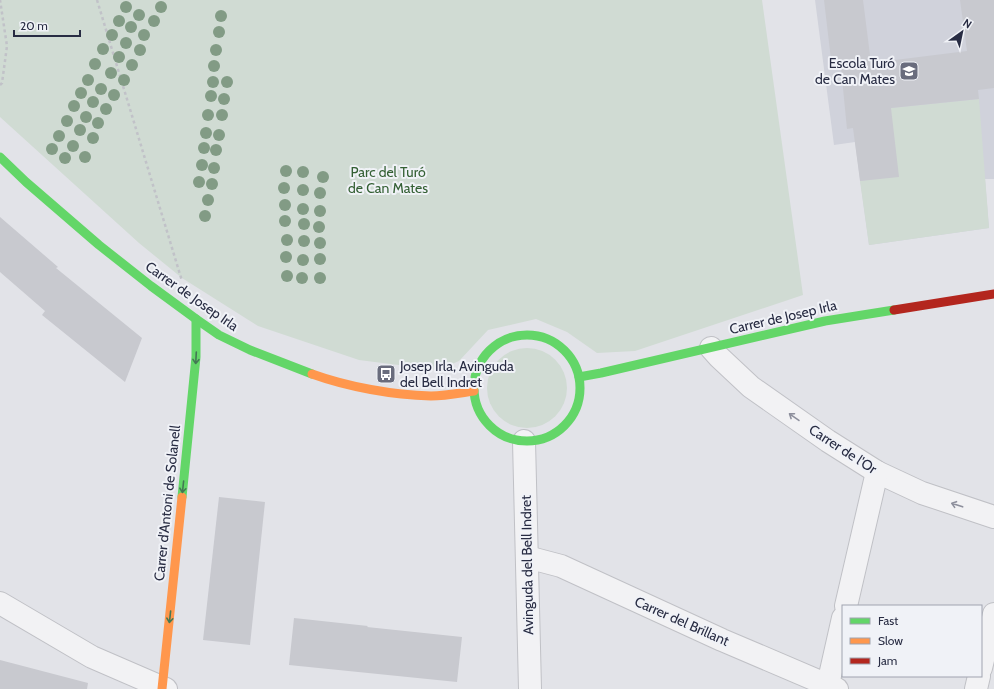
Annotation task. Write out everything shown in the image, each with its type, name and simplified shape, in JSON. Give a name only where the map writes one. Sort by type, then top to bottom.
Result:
[{"type":"street","name":"Carrer de Josep Irla","points":[[0,157],[26,182],[99,245],[151,286],[220,335],[250,350],[328,380],[384,392],[432,396],[474,391]]},
{"type":"street","name":"Carrer de Josep Irla","points":[[579,377],[825,321],[994,294]]},
{"type":"street","name":"Carrer d'Antoni de Solanell","points":[[164,688],[196,357],[196,319]]},
{"type":"street","points":[[523,335],[542,337],[554,343],[568,355],[574,363],[579,377],[580,396],[572,417],[551,436],[524,441],[506,437],[495,430],[482,416],[477,406],[474,391],[477,370],[487,354],[497,345],[513,337],[523,335]]},
{"type":"street","name":"Carrer de l'Or","points":[[711,348],[752,387],[828,441],[877,472],[922,493],[994,517]]},
{"type":"street","name":"Avinguda del Bell Indret","points":[[524,441],[530,689]]},
{"type":"street","points":[[846,605],[877,472]]},
{"type":"street","name":"Carrer del Brillant","points":[[527,557],[561,566],[830,688]]},
{"type":"street","points":[[0,603],[92,657],[164,688]]},
{"type":"street","points":[[982,664],[994,614]]},
{"type":"street","points":[[830,688],[842,623]]},
{"type":"street","points":[[976,689],[979,677]]},
{"type":"path","points":[[0,0],[7,46],[2,83],[0,85]]},
{"type":"path","points":[[97,0],[184,285]]},
{"type":"shaded area","name":"Escola Turó de Can Mates","points":[[815,0],[994,0],[994,179],[985,179],[989,228],[869,245],[855,142],[834,145]]},
{"type":"green space","name":"Parc del Turó de Can Mates","points":[[0,0],[762,0],[803,295],[635,351],[597,353],[567,332],[536,319],[488,330],[459,361],[438,370],[359,360],[258,326],[182,278],[139,243],[0,117]]},
{"type":"green space","points":[[979,99],[989,228],[869,245],[860,181],[899,176],[853,112]]},
{"type":"green space","points":[[527,348],[542,351],[555,360],[564,373],[567,388],[564,403],[555,416],[542,425],[527,428],[512,425],[499,416],[490,403],[487,388],[490,373],[499,360],[512,351]]},
{"type":"building","points":[[824,0],[863,0],[871,63],[967,51],[960,0],[994,0],[994,88],[978,90],[979,99],[891,108],[899,177],[860,181],[853,128],[847,129],[841,68],[832,68]]},
{"type":"building","points":[[0,217],[58,267],[56,268],[142,338],[125,382],[42,315],[45,311],[0,272]]},
{"type":"building","points":[[219,497],[265,502],[250,645],[203,640]]},
{"type":"building","points":[[294,618],[462,637],[457,682],[289,665]]},
{"type":"building","points":[[0,660],[88,683],[87,689],[0,689]]},
{"type":"traffic: fast","points":[[0,157],[26,182],[99,245],[151,286],[219,335],[250,350],[312,374]]},
{"type":"traffic: fast","points":[[579,377],[825,321],[894,310]]},
{"type":"traffic: fast","points":[[182,497],[196,357],[196,319]]},
{"type":"traffic: fast","points":[[527,335],[547,339],[564,351],[576,368],[580,388],[576,408],[564,425],[547,437],[527,441],[507,437],[490,425],[478,408],[474,388],[478,368],[490,351],[507,339],[527,335]]},
{"type":"traffic: slow","points":[[312,374],[340,383],[371,390],[401,394],[436,396],[474,391]]},
{"type":"traffic: slow","points":[[162,689],[182,497]]},
{"type":"traffic: jam","points":[[894,310],[994,294]]},
{"type":"place","name":"Escola Turó de Can Mates","points":[[909,71]]},
{"type":"place","name":"Josep Irla, Avinguda del Bell Indret","points":[[386,374]]}]
